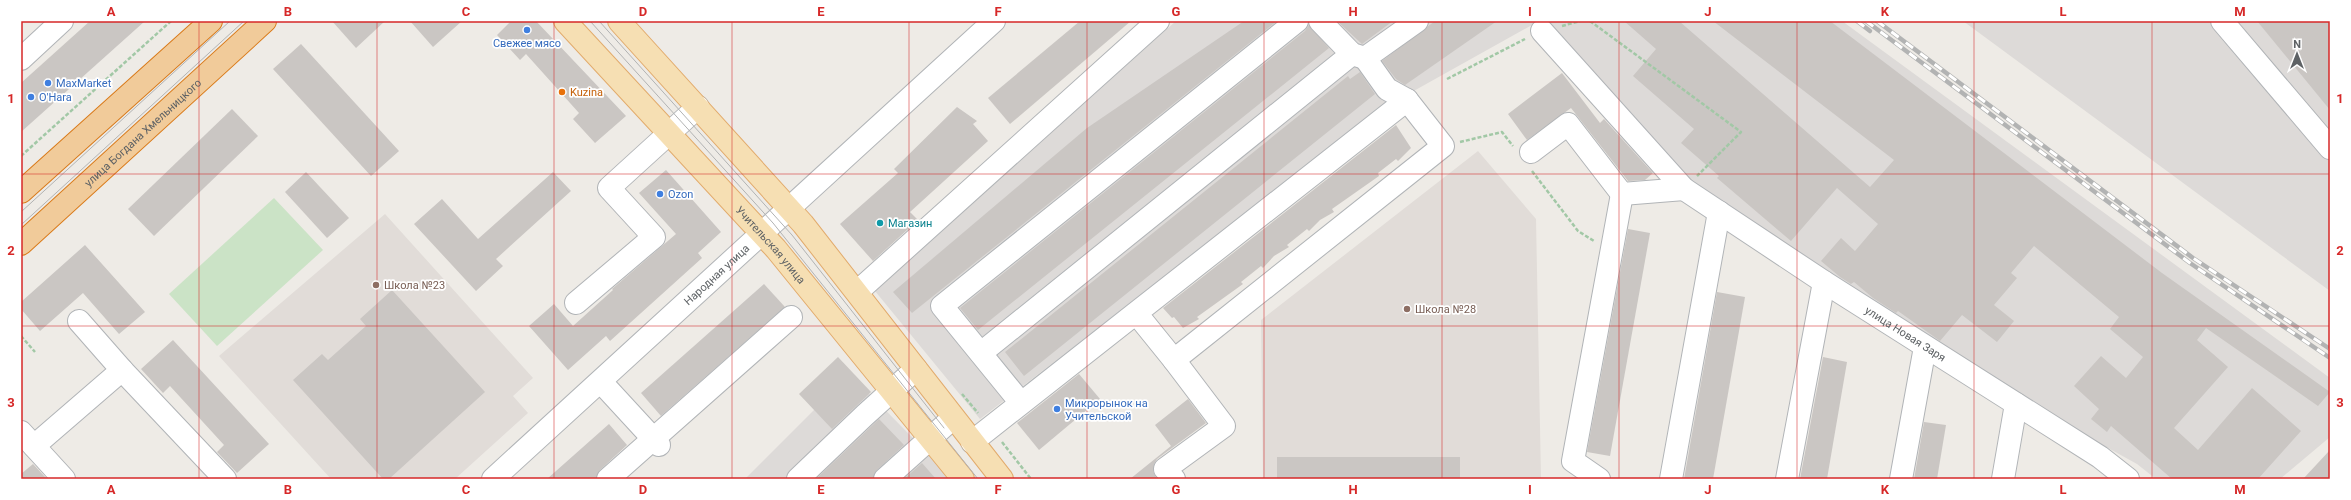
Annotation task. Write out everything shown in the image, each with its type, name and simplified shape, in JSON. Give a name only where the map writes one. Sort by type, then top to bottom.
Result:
[{"type":"highway","points":[[21,192],[211,21]]},
{"type":"highway","name":"улица Богдана Хмельницкого","points":[[21,244],[265,21]]},
{"type":"main road","name":"Учительская улица","points":[[565,21],[762,233],[963,479]]},
{"type":"main road","points":[[619,21],[790,208],[1002,479]]},
{"type":"street","points":[[21,58],[62,21]]},
{"type":"street","name":"Народная улица","points":[[493,479],[601,382],[994,21]]},
{"type":"street","points":[[857,292],[1158,21]]},
{"type":"street","points":[[1022,403],[942,306],[1297,21]]},
{"type":"street","points":[[981,353],[1359,56],[1417,21]]},
{"type":"street","points":[[2222,21],[2330,148]]},
{"type":"street","points":[[1174,360],[1443,146],[1406,100],[1387,89],[1359,56],[1324,22]]},
{"type":"street","name":"улица Новая Заря","points":[[1542,31],[1684,189],[1824,282],[2016,404],[2122,477]]},
{"type":"street","points":[[972,442],[1406,100]]},
{"type":"street","points":[[576,303],[654,237],[609,188],[698,107]]},
{"type":"street","points":[[1526,157],[1568,124],[1622,194],[1573,461],[1599,479]]},
{"type":"street","points":[[1622,194],[1684,189]]},
{"type":"street","points":[[1671,479],[1719,212]]},
{"type":"street","points":[[1787,479],[1824,282]]},
{"type":"street","points":[[1136,313],[1224,426],[1165,469],[1174,479]]},
{"type":"street","points":[[608,479],[656,442],[791,317]]},
{"type":"street","points":[[79,322],[225,479]]},
{"type":"street","points":[[1901,479],[1925,347]]},
{"type":"street","points":[[798,479],[916,369]]},
{"type":"street","points":[[64,479],[27,439],[122,370]]},
{"type":"street","points":[[601,382],[656,442]]},
{"type":"street","points":[[2003,479],[2016,404]]},
{"type":"street","points":[[885,479],[953,418]]},
{"type":"path","points":[[21,156],[172,21]]},
{"type":"path","points":[[1590,21],[1741,132],[1684,189]]},
{"type":"path","points":[[1447,79],[1542,31]]},
{"type":"path","points":[[1443,146],[1502,132],[1526,157],[1578,231],[1611,252]]},
{"type":"path","points":[[21,336],[35,352]]},
{"type":"shaded area","points":[[1176,21],[1539,21],[1385,107],[980,419],[875,291]]},
{"type":"shaded area","points":[[1546,21],[1842,21],[2330,378],[2330,437],[2280,479],[2156,479],[2137,464],[1916,342],[1701,193]]},
{"type":"shaded area","points":[[1963,21],[2330,21],[2330,291]]},
{"type":"shaded area","name":"Школа №28","points":[[1478,151],[1536,219],[1541,479],[1263,479],[1261,320]]},
{"type":"shaded area","name":"Школа №23","points":[[385,214],[533,378],[513,396],[528,413],[455,479],[331,479],[219,356]]},
{"type":"shaded area","points":[[850,374],[953,479],[745,479]]},
{"type":"green space","points":[[274,198],[323,250],[217,346],[169,294]]},
{"type":"building","points":[[90,21],[145,21],[21,132],[21,83]]},
{"type":"building","points":[[332,21],[385,21],[356,48]]},
{"type":"building","points":[[410,21],[462,21],[433,47]]},
{"type":"building","points":[[511,21],[536,21],[626,116],[595,143],[573,119],[579,113],[526,54],[520,60],[497,35]]},
{"type":"building","points":[[1080,21],[1131,21],[1010,124],[988,98]]},
{"type":"building","points":[[1244,21],[1277,21],[912,313],[893,292],[1087,128]]},
{"type":"building","points":[[1337,21],[1393,21],[1362,44]]},
{"type":"building","points":[[1435,21],[1497,21],[1405,85],[1396,79],[1382,61]]},
{"type":"building","points":[[1624,21],[1679,21],[1870,187],[1894,160],[1713,21],[1830,21],[2162,273],[2330,392],[2318,406],[2206,328],[2197,340],[2228,367],[2174,428],[2198,450],[2252,388],[2301,431],[2258,479],[2172,479],[2111,426],[2107,432],[2091,419],[2099,409],[2074,386],[2101,356],[2126,378],[2143,357],[2110,329],[2119,317],[2034,246],[2011,273],[2017,278],[1994,305],[2014,321],[1997,342],[1962,315],[1940,341],[1898,311],[1896,313],[1873,298],[1854,282],[1851,284],[1840,277],[1821,261],[1841,238],[1855,251],[1878,224],[1837,188],[1791,241],[1717,178],[1719,176],[1681,143],[1694,129],[1633,76],[1656,49]]},
{"type":"building","points":[[2257,21],[2330,21],[2330,110]]},
{"type":"building","points":[[1309,25],[1329,48],[978,330],[960,308],[1305,31]]},
{"type":"building","points":[[301,44],[399,151],[371,176],[273,69]]},
{"type":"building","points":[[1360,72],[1375,94],[1024,376],[1005,352],[1348,76],[1350,79]]},
{"type":"building","points":[[1562,73],[1600,123],[1604,119],[1653,173],[1645,180],[1628,181],[1571,108],[1527,140],[1508,114]]},
{"type":"building","points":[[957,107],[977,121],[973,124],[988,141],[910,212],[918,220],[873,261],[840,224],[898,173],[894,169]]},
{"type":"building","points":[[232,109],[258,136],[154,236],[128,209]]},
{"type":"building","points":[[1396,125],[1411,148],[1398,161],[1396,159],[1378,173],[1379,176],[1332,209],[1334,212],[1320,220],[1309,231],[1307,229],[1287,245],[1289,247],[1274,256],[1263,268],[1261,266],[1241,282],[1243,284],[1197,317],[1199,319],[1183,328],[1174,317],[1172,318],[1163,308]]},
{"type":"building","points":[[666,170],[721,232],[698,253],[702,258],[610,341],[606,336],[568,370],[529,326],[554,304],[573,326],[613,290],[612,289],[676,234],[639,193]]},
{"type":"building","points":[[306,172],[349,218],[327,238],[285,192]]},
{"type":"building","points":[[553,172],[571,191],[496,259],[503,266],[476,291],[414,224],[442,199],[478,239]]},
{"type":"building","points":[[1628,229],[1650,233],[1610,456],[1587,452]]},
{"type":"building","points":[[85,245],[145,312],[119,334],[83,293],[40,331],[21,309],[21,302]]},
{"type":"building","points":[[764,284],[785,307],[661,416],[641,393]]},
{"type":"building","points":[[392,290],[485,392],[389,479],[383,479],[293,380],[322,354],[328,360],[366,326],[360,319]]},
{"type":"building","points":[[1717,292],[1745,297],[1713,479],[1684,479]]},
{"type":"building","points":[[173,340],[269,444],[237,473],[217,452],[224,445],[170,386],[163,393],[141,369]]},
{"type":"building","points":[[838,357],[871,392],[832,429],[799,394]]},
{"type":"building","points":[[1823,357],[1847,362],[1827,479],[1800,479]]},
{"type":"building","name":"Микрорынок на Учительской","points":[[1079,374],[1100,399],[1039,450],[1017,423]]},
{"type":"building","points":[[1188,399],[1206,423],[1157,459],[1154,464],[1153,471],[1157,479],[1130,479],[1171,446],[1155,425]]},
{"type":"building","points":[[879,419],[904,445],[877,470],[873,479],[816,479]]},
{"type":"building","points":[[1924,422],[1946,425],[1937,479],[1914,479]]},
{"type":"building","points":[[609,424],[627,445],[600,470],[596,479],[547,479]]},
{"type":"building","points":[[2330,450],[2330,479],[2303,479]]},
{"type":"building","points":[[1277,457],[1460,457],[1460,479],[1277,479]]},
{"type":"building","points":[[922,463],[936,479],[904,479]]},
{"type":"building","points":[[33,464],[47,479],[21,479],[21,474]]},
{"type":"tram line","points":[[21,212],[230,21]]},
{"type":"tram line","points":[[21,225],[244,21]]},
{"type":"tram line","points":[[590,21],[773,223],[978,479]]},
{"type":"tram line","points":[[599,21],[792,235],[944,428]]},
{"type":"railway","points":[[1857,21],[1870,31]]},
{"type":"railway","points":[[1866,21],[2190,263],[2330,358]]},
{"type":"railway","points":[[1877,21],[2193,258],[2330,349]]},
{"type":"place","name":"Свежее мясо","points":[[527,30]]},
{"type":"place","name":"MaxMarket","points":[[48,83]]},
{"type":"place","name":"Kuzina","points":[[562,92]]},
{"type":"place","name":"O'Hara","points":[[31,97]]},
{"type":"place","name":"Ozon","points":[[660,194]]},
{"type":"place","name":"Магазин","points":[[880,223]]},
{"type":"place","name":"Школа №23","points":[[376,285]]},
{"type":"place","name":"Школа №28","points":[[1407,309]]},
{"type":"place","name":"Микрорынок на Учительской","points":[[1057,409]]}]
